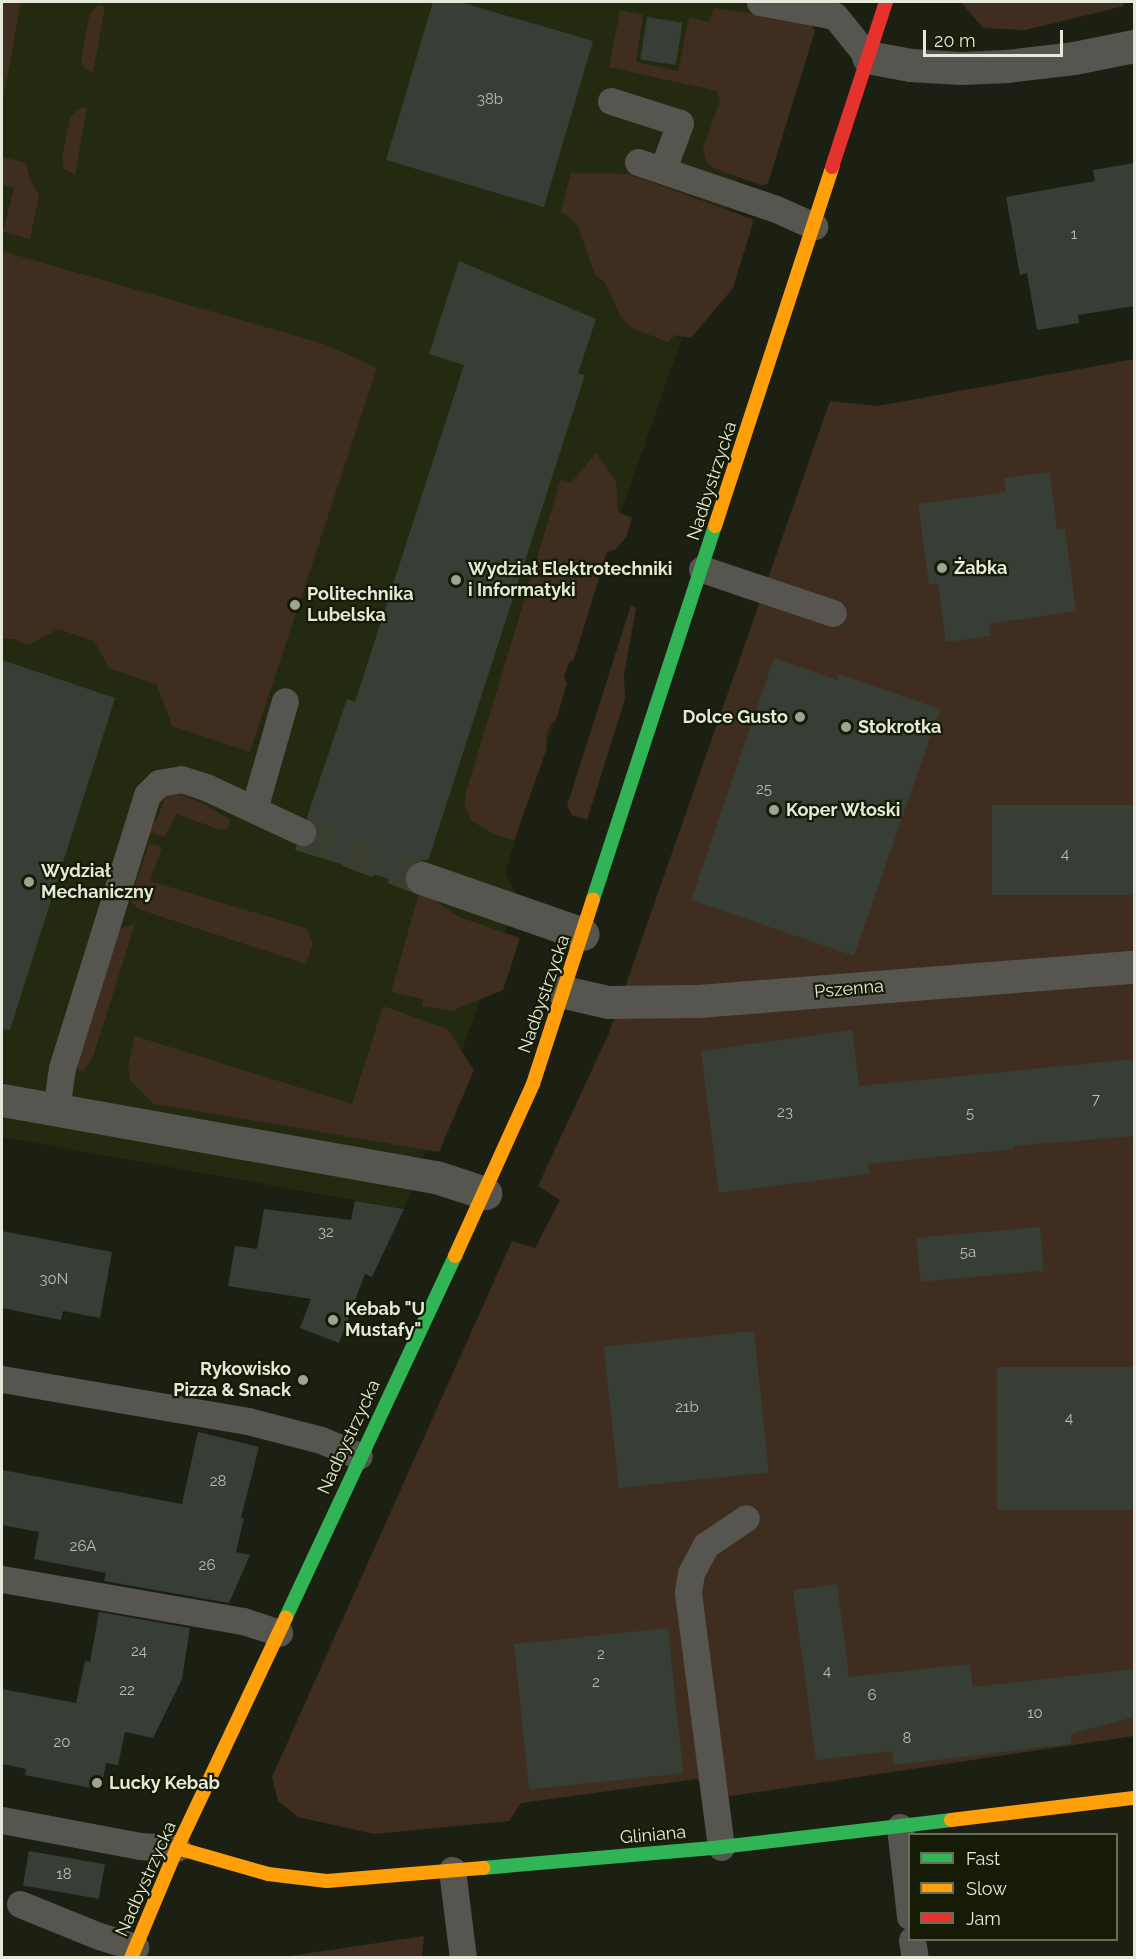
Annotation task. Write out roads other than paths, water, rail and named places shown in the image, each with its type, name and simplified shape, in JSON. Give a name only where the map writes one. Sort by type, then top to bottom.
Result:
[{"type":"street","name":"Nadbystrzycka","points":[[133,1952],[177,1848],[279,1634],[359,1456],[485,1193],[533,1084],[886,2]]},
{"type":"street","points":[[868,57],[910,64],[951,67],[1007,66],[1074,58],[1134,46]]},
{"type":"street","points":[[422,878],[583,934]]},
{"type":"street","name":"Pszenna","points":[[564,992],[608,1002],[698,1001],[1134,967]]},
{"type":"street","points":[[2,1100],[436,1177],[485,1193]]},
{"type":"street","name":"Gliniana","points":[[177,1848],[268,1874],[327,1881],[721,1847],[1134,1798]]},
{"type":"lane","points":[[760,2],[835,16],[868,57]]},
{"type":"lane","points":[[611,101],[680,123],[651,166],[776,209],[814,226]]},
{"type":"lane","points":[[702,569],[833,613]]},
{"type":"lane","points":[[255,809],[285,701]]},
{"type":"lane","points":[[56,1109],[63,1068],[147,795],[159,783],[181,779],[208,788],[302,832]]},
{"type":"lane","points":[[2,1379],[248,1421],[321,1440],[359,1456]]},
{"type":"lane","points":[[721,1847],[688,1592],[691,1574],[706,1545],[746,1518]]},
{"type":"lane","points":[[2,1580],[243,1621],[279,1634]]},
{"type":"lane","points":[[2,1820],[139,1846],[177,1848]]},
{"type":"lane","points":[[900,1827],[908,1906]]},
{"type":"lane","points":[[452,1870],[463,1958]]},
{"type":"lane","points":[[8,1907],[99,1936],[133,1952]]},
{"type":"lane","points":[[912,1941],[915,1958]]},
{"type":"tunnel","points":[[302,832],[422,878]]},
{"type":"place","name":"Żabka","points":[[942,568]]},
{"type":"place","name":"Wydział Elektrotechniki i Informatyki","points":[[456,580]]},
{"type":"place","name":"Politechnika Lubelska","points":[[295,605]]},
{"type":"place","name":"Dolce Gusto","points":[[800,717]]},
{"type":"place","name":"Stokrotka","points":[[846,727]]},
{"type":"place","name":"Koper Włoski","points":[[774,810]]},
{"type":"place","name":"Wydział Mechaniczny","points":[[29,882]]},
{"type":"place","name":"Kebab \"U Mustafy\"","points":[[333,1320]]},
{"type":"place","name":"Rykowisko Pizza & Snack","points":[[303,1380]]},
{"type":"place","name":"Lucky Kebab","points":[[97,1783]]}]
